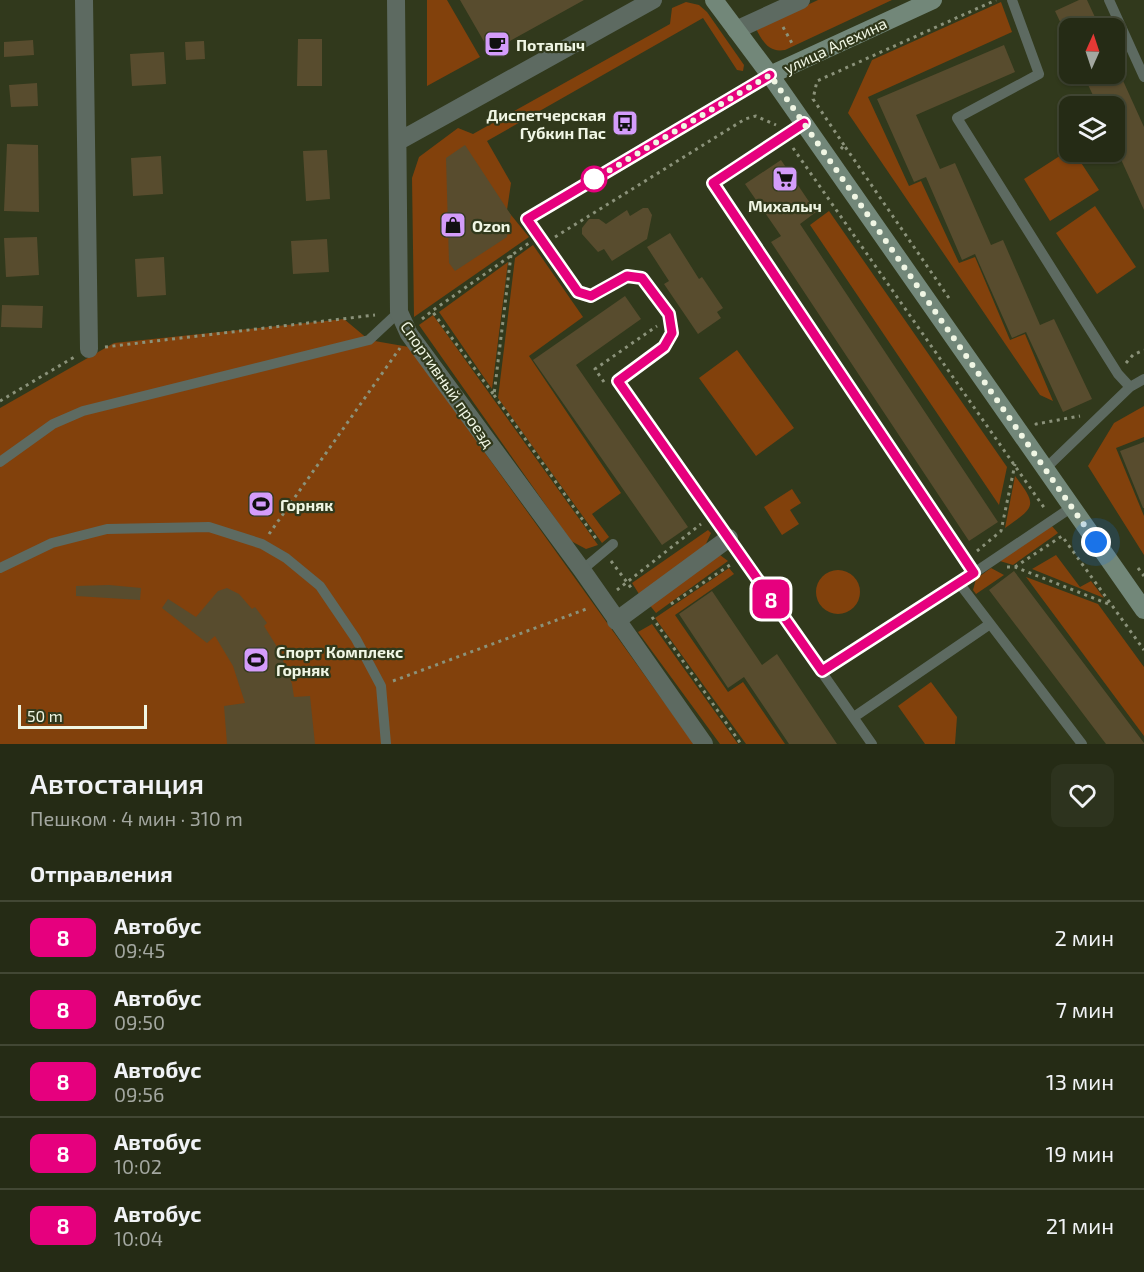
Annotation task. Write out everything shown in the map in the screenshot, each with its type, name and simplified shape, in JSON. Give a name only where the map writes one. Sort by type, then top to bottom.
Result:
[{"type":"main road","points":[[714,0],[804,123],[1144,610]]},
{"type":"main road","name":"улица Алехина","points":[[770,75],[933,0]]},
{"type":"street","points":[[84,0],[89,349]]},
{"type":"street","name":"Спортивный проезд","points":[[396,0],[399,312],[409,334],[582,570],[704,744]]},
{"type":"street","points":[[399,141],[653,0]]},
{"type":"street","points":[[736,30],[801,0]]},
{"type":"street","points":[[616,621],[729,538]]},
{"type":"lane","points":[[1012,0],[1039,74],[957,118],[1118,374],[1130,387]]},
{"type":"lane","points":[[1109,0],[1144,76]]},
{"type":"lane","points":[[770,75],[527,219],[578,292],[591,296],[627,276],[642,278],[669,314],[672,333],[664,347],[618,381],[872,744]]},
{"type":"lane","points":[[804,123],[713,183],[974,573]]},
{"type":"lane","points":[[0,462],[53,424],[83,411],[369,340],[399,312]]},
{"type":"lane","points":[[1046,468],[1130,387],[1144,379]]},
{"type":"lane","points":[[822,671],[1072,507]]},
{"type":"lane","points":[[0,567],[52,543],[107,529],[209,526],[262,544],[286,558],[320,586],[356,639],[381,686],[387,744]]},
{"type":"lane","points":[[582,570],[609,548]]},
{"type":"lane","points":[[959,582],[1082,744]]},
{"type":"lane","points":[[854,717],[990,624]]},
{"type":"path","points":[[817,81],[996,0]]},
{"type":"path","points":[[774,12],[817,81],[813,99],[844,145]]},
{"type":"path","points":[[741,744],[626,581],[609,548],[432,311],[530,243],[544,243],[745,118],[766,119],[776,125],[1144,650]]},
{"type":"path","points":[[494,395],[512,255]]},
{"type":"path","points":[[0,401],[89,349],[399,312]]},
{"type":"path","points":[[262,544],[409,334]]},
{"type":"path","points":[[1042,432],[1036,424],[1090,414]]},
{"type":"path","points":[[381,686],[603,602],[626,581],[712,515]]},
{"type":"path","points":[[1014,567],[1062,536]]},
{"type":"path","points":[[670,605],[733,563]]},
{"type":"path","points":[[1004,567],[1014,567],[1111,604]]},
{"type":"path","points":[[652,617],[661,611]]},
{"type":"shaded area","points":[[427,0],[447,0],[480,57],[427,86]]},
{"type":"shaded area","points":[[818,0],[892,0],[785,50],[771,48],[756,29]]},
{"type":"shaded area","points":[[686,2],[699,5],[707,12],[744,65],[743,71],[737,70],[703,18],[487,141],[511,183],[507,210],[529,237],[414,317],[412,178],[419,157],[458,128],[473,134],[670,24],[672,8]]},
{"type":"shaded area","points":[[1001,2],[1012,32],[868,97],[909,186],[921,181],[959,263],[975,257],[1010,340],[1025,334],[1053,401],[1040,395],[848,113],[872,60]]},
{"type":"shaded area","points":[[1059,156],[1059,162],[1081,162],[1099,190],[1050,221],[1024,179]]},
{"type":"shaded area","points":[[1095,206],[1136,267],[1097,294],[1056,233]]},
{"type":"shaded area","points":[[829,211],[1007,467],[999,505],[810,225]]},
{"type":"shaded area","points":[[533,245],[583,317],[529,356],[621,493],[592,514],[609,537],[602,543],[498,398],[515,258]]},
{"type":"shaded area","points":[[508,262],[492,389],[439,312]]},
{"type":"shaded area","points":[[433,315],[598,545],[586,549],[571,541],[419,325]]},
{"type":"shaded area","name":"Горняк","points":[[344,319],[369,340],[409,347],[694,744],[0,744],[0,408],[114,343]]},
{"type":"shaded area","points":[[737,350],[794,428],[756,456],[699,378]]},
{"type":"shaded area","points":[[1144,406],[1144,437],[1116,448],[1144,516],[1144,555],[1088,466],[1114,423]]},
{"type":"shaded area","points":[[1015,476],[1027,494],[1030,505],[1022,515],[1005,528]]},
{"type":"shaded area","points":[[792,489],[801,503],[790,510],[799,524],[782,535],[764,507]]},
{"type":"shaded area","points":[[1051,525],[1058,533],[1013,565],[1000,561]]},
{"type":"shaded area","points":[[708,530],[711,533],[705,546],[639,594],[632,583]]},
{"type":"shaded area","points":[[720,555],[728,561],[656,613],[648,603]]},
{"type":"shaded area","points":[[1056,555],[1080,587],[1091,581],[1104,598],[1032,569]]},
{"type":"shaded area","points":[[729,568],[734,574],[675,615],[728,692],[743,682],[785,744],[746,744],[655,618]]},
{"type":"shaded area","points":[[991,568],[1004,575],[976,594],[973,590],[976,579]]},
{"type":"shaded area","points":[[838,570],[854,576],[860,592],[854,608],[838,614],[822,608],[816,592],[822,576]]},
{"type":"shaded area","points":[[1026,577],[1098,604],[1144,667],[1144,736]]},
{"type":"shaded area","points":[[652,624],[738,744],[720,744],[638,632]]},
{"type":"shaded area","points":[[931,682],[957,717],[955,744],[925,744],[898,706]]},
{"type":"building","points":[[460,0],[584,0],[490,52]]},
{"type":"building","points":[[1079,0],[1087,0],[1095,18],[1059,20],[1055,11]]},
{"type":"building","points":[[298,39],[322,39],[322,86],[297,86]]},
{"type":"building","points":[[33,40],[34,55],[4,57],[4,42]]},
{"type":"building","points":[[204,41],[205,59],[186,60],[185,42]]},
{"type":"building","points":[[1004,45],[1015,72],[916,115],[940,169],[955,163],[991,245],[1003,240],[1040,325],[1054,319],[1092,399],[1063,412],[1026,332],[1012,338],[975,254],[962,260],[926,177],[914,182],[877,99]]},
{"type":"building","points":[[164,52],[166,84],[132,86],[130,54]]},
{"type":"building","points":[[37,83],[38,106],[11,107],[9,85]]},
{"type":"building","points":[[1088,84],[1125,84],[1144,127],[1144,210],[1122,162],[1125,162],[1125,96],[1093,96]]},
{"type":"building","points":[[7,144],[38,145],[39,212],[4,211]]},
{"type":"building","points":[[465,145],[511,215],[507,237],[455,271],[449,263],[446,158]]},
{"type":"building","points":[[327,150],[330,199],[306,201],[303,151]]},
{"type":"building","points":[[161,156],[163,194],[133,196],[131,158]]},
{"type":"building","points":[[781,160],[816,212],[800,224],[998,522],[969,541],[771,242],[781,236],[745,184]]},
{"type":"building","points":[[643,208],[648,208],[652,215],[647,239],[612,261],[604,249],[598,252],[582,234],[582,228],[589,219],[599,219],[606,224],[627,210],[630,216]]},
{"type":"building","points":[[670,233],[699,279],[702,277],[723,308],[717,312],[721,318],[698,334],[664,284],[669,281],[647,247]]},
{"type":"building","points":[[37,237],[39,275],[6,277],[4,238]]},
{"type":"building","points":[[327,239],[329,272],[293,274],[291,241]]},
{"type":"building","points":[[164,257],[166,295],[137,297],[135,259]]},
{"type":"building","points":[[625,296],[641,319],[576,365],[688,527],[662,545],[533,360]]},
{"type":"building","points":[[2,305],[43,306],[42,328],[1,327]]},
{"type":"building","points":[[1144,442],[1144,508],[1143,508],[1120,451]]},
{"type":"building","points":[[1014,571],[1144,744],[1106,744],[989,590]]},
{"type":"building","points":[[109,585],[141,588],[140,600],[76,596],[76,586]]},
{"type":"building","name":"Спорт Комплекс Горняк","points":[[227,588],[239,594],[252,609],[255,607],[267,623],[264,626],[279,650],[292,684],[294,697],[310,696],[315,744],[227,744],[224,706],[245,703],[233,666],[215,636],[207,643],[162,608],[168,599],[196,617],[218,591]]},
{"type":"building","points":[[712,591],[762,665],[777,654],[837,744],[789,744],[744,677],[728,688],[679,614]]},
{"type":"bus line","name":"8","points":[[770,75],[527,219],[578,292],[591,296],[627,276],[642,278],[669,314],[672,333],[664,347],[618,381],[822,671],[974,573],[713,183],[804,123]]},
{"type":"place","name":"Потапыч","points":[[497,44]]},
{"type":"place","name":"Диспетчерская Губкин Пас","points":[[625,123]]},
{"type":"place","name":"Михалыч","points":[[785,179]]},
{"type":"place","name":"Ozon","points":[[453,225]]},
{"type":"place","name":"Горняк","points":[[261,504]]},
{"type":"place","name":"Спорт Комплекс Горняк","points":[[256,660]]},
{"type":"route","points":[[594,179],[588,183],[770,75],[1096,542]]}]
